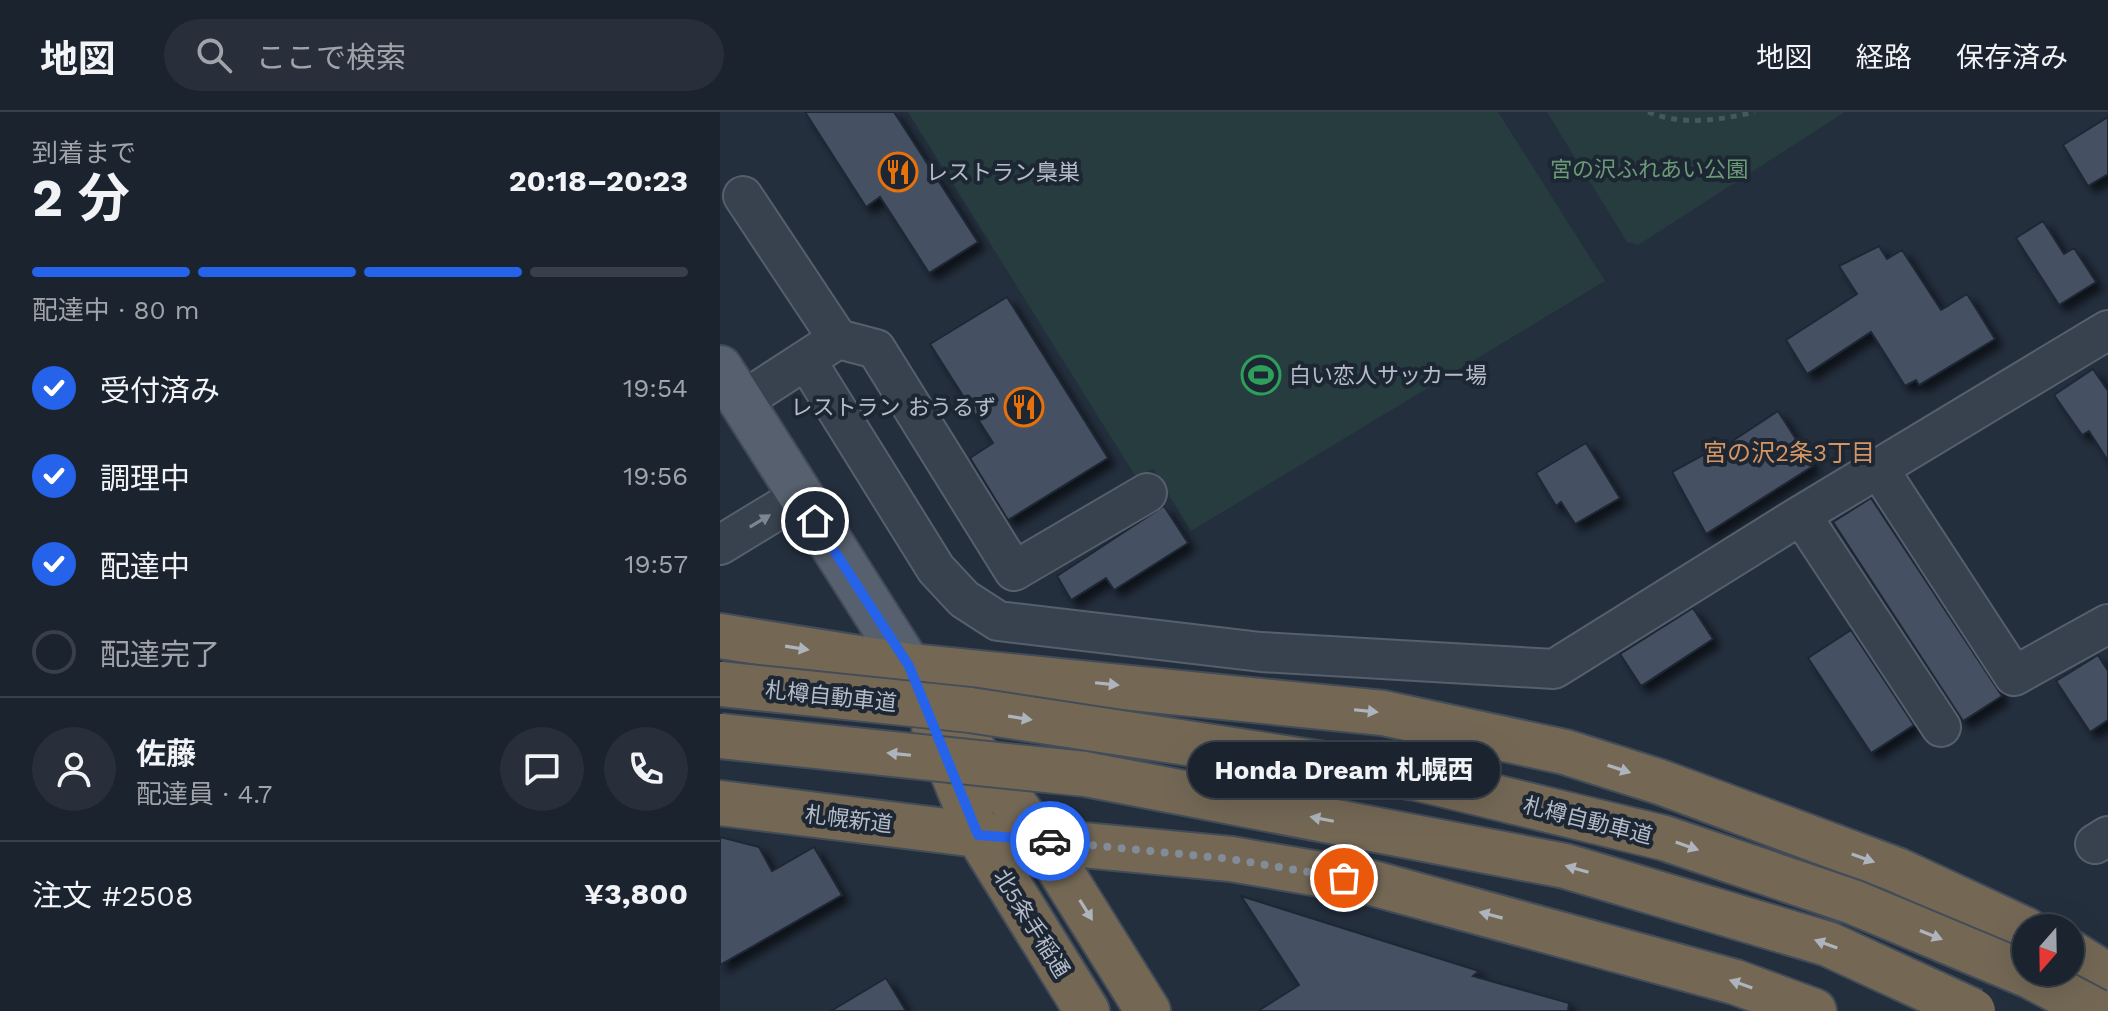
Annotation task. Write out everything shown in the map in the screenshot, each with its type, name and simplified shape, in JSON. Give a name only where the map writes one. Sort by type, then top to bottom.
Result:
[{"type":"highway","points":[[720,636],[909,666],[1383,713],[1565,752],[1660,782],[1897,870],[2012,923]]},
{"type":"highway","points":[[909,666],[1042,841],[1148,1011]]},
{"type":"highway","name":"北5条手稲通","points":[[909,666],[978,835],[1087,1011]]},
{"type":"highway","name":"札樽自動車道","points":[[720,684],[970,710],[1416,778],[1664,838],[1853,902],[2030,976],[2096,1011]]},
{"type":"highway","points":[[720,736],[1085,774],[1565,866],[1828,944],[1973,1011]]},
{"type":"highway","name":"札幌新道","points":[[724,806],[978,835],[1231,859],[1372,883],[1735,982],[1814,1011]]},
{"type":"highway","points":[[2084,961],[2108,976]]},
{"type":"main road","points":[[730,385],[909,666]]},
{"type":"street","points":[[743,196],[838,339],[876,349],[1014,571],[1147,493]]},
{"type":"street","points":[[806,360],[936,569],[964,599],[998,621],[1261,652],[1554,669],[1801,515],[2108,330]]},
{"type":"street","points":[[730,385],[806,360],[838,339]]},
{"type":"street","points":[[1878,468],[2014,676],[2108,624]]},
{"type":"street","points":[[720,545],[799,497]]},
{"type":"street","points":[[1801,515],[1941,727]]},
{"type":"path","points":[[1648,112],[1663,118],[1710,122],[1755,112]]},
{"type":"green space","name":"白い恋人サッカー場","points":[[908,112],[1498,112],[1605,281],[1191,531],[1153,469],[1136,477]]},
{"type":"green space","name":"宮の沢ふれあい公園","points":[[1547,112],[1845,112],[1638,245],[1627,242]]},
{"type":"building","points":[[805,112],[894,112],[978,242],[929,273],[880,197],[866,207]]},
{"type":"building","points":[[2108,117],[2108,174],[2088,186],[2063,145]]},
{"type":"building","points":[[2043,221],[2064,254],[2074,248],[2096,282],[2059,305],[2016,238]]},
{"type":"building","points":[[1879,246],[1887,259],[1902,250],[1941,310],[1967,294],[1995,339],[1919,385],[1916,380],[1905,386],[1871,332],[1807,374],[1786,340],[1857,294],[1839,266]]},
{"type":"building","points":[[1007,297],[1108,458],[1008,520],[970,458],[993,443],[930,344]]},
{"type":"building","points":[[2093,369],[2108,391],[2108,461],[2089,431],[2082,435],[2054,395]]},
{"type":"building","points":[[1778,411],[1813,466],[1706,534],[1672,472],[1712,450],[1714,453]]},
{"type":"building","points":[[1586,443],[1620,498],[1575,524],[1561,502],[1556,506],[1536,473]]},
{"type":"building","points":[[1871,498],[2002,696],[1963,721],[1833,522]]},
{"type":"building","points":[[1164,506],[1188,543],[1114,590],[1106,578],[1071,600],[1057,576]]},
{"type":"building","points":[[1693,608],[1713,639],[1641,686],[1620,654]]},
{"type":"building","points":[[1851,630],[1914,725],[1871,753],[1808,658]]},
{"type":"building","points":[[2098,655],[2108,671],[2108,720],[2090,732],[2056,681]]},
{"type":"building","points":[[720,837],[759,847],[772,871],[814,847],[842,895],[720,965]]},
{"type":"building","points":[[1241,896],[1479,971],[1473,976],[1569,1003],[1568,1011],[1258,1011],[1299,985]]},
{"type":"building","points":[[886,978],[906,1011],[831,1011]]},
{"type":"way so far","points":[[1050,841],[1231,859],[1344,878]]},
{"type":"place","name":"レストラン梟巣","points":[[898,172]]},
{"type":"place","name":"白い恋人サッカー場","points":[[1261,375]]},
{"type":"place","name":"レストラン おうるず","points":[[1024,407]]},
{"type":"place","name":"Honda Dream 札幌西","points":[[1344,878]]},
{"type":"district","name":"宮の沢2条3丁目","points":[[1789,453]]},
{"type":"route","points":[[815,521],[909,666],[978,835],[1050,841]]}]
